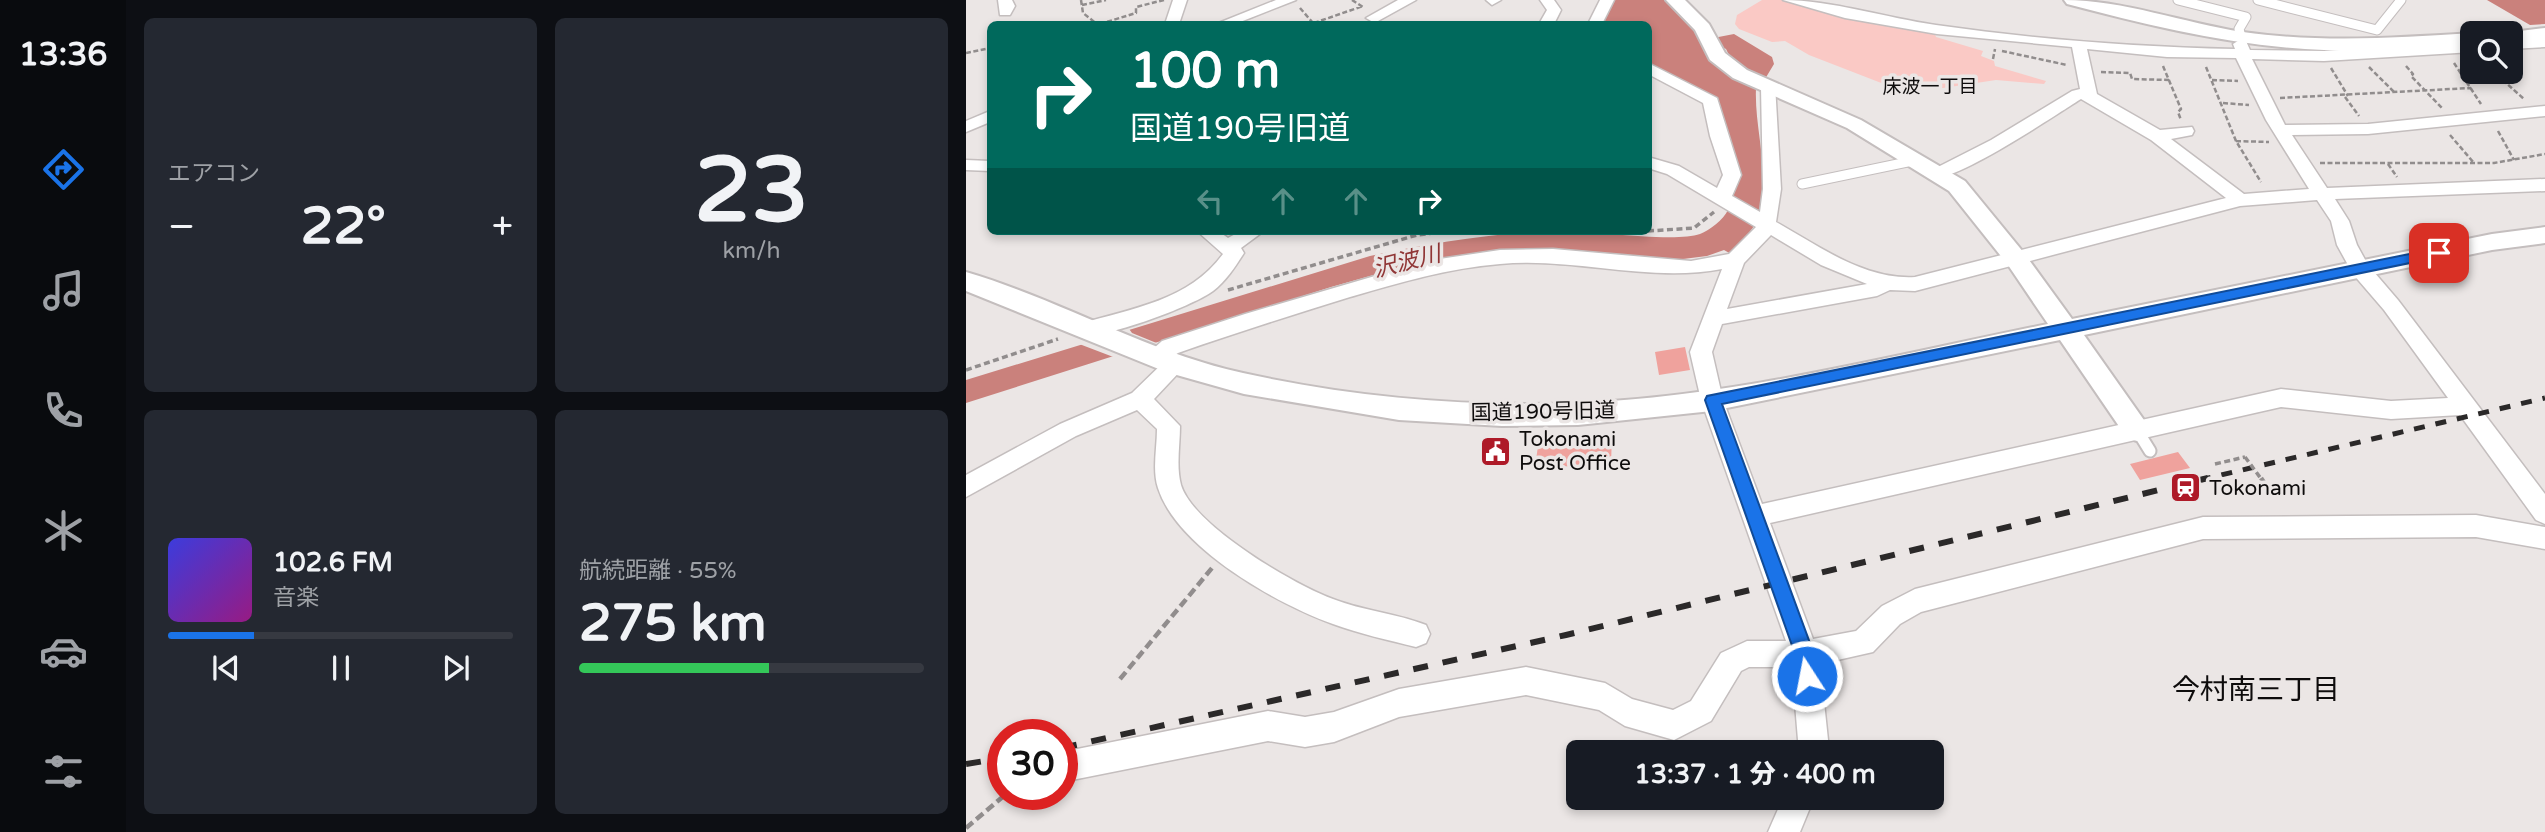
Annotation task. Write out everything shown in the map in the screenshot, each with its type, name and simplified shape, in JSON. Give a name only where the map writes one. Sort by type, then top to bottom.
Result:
[{"type":"street","points":[[1174,20],[1180,0]]},
{"type":"street","points":[[1232,21],[1291,0]]},
{"type":"street","points":[[1373,18],[1409,0]]},
{"type":"street","points":[[1547,0],[1554,10],[1549,21]]},
{"type":"street","points":[[1596,21],[1607,0]]},
{"type":"street","points":[[1790,0],[1908,26],[2157,51],[2198,53],[2242,46],[2363,45],[2460,40]]},
{"type":"street","points":[[2073,0],[2242,46],[2324,56],[2460,48]]},
{"type":"street","points":[[1675,1],[1725,64],[1769,87],[1854,124],[1958,186],[2067,329],[2143,440]]},
{"type":"street","points":[[2523,35],[2545,34]]},
{"type":"street","points":[[2523,43],[2545,42]]},
{"type":"street","points":[[2079,45],[2090,96]]},
{"type":"street","points":[[2242,46],[2266,102],[2300,163],[2340,221],[2347,245],[2360,269],[2391,305],[2463,406],[2545,513]]},
{"type":"street","points":[[1652,70],[1711,101],[1718,136],[1732,175],[1724,199]]},
{"type":"street","points":[[966,487],[1068,429],[1140,399],[1156,358],[1170,347],[1252,319],[1426,268],[1513,257],[1553,256],[1691,268],[1727,260],[1765,230],[1764,223],[1772,189],[1769,87]]},
{"type":"street","points":[[1940,173],[1997,144],[2078,94],[2090,96],[2157,136],[2240,200]]},
{"type":"street","points":[[2285,136],[2542,112]]},
{"type":"street","points":[[966,127],[987,117]]},
{"type":"street","points":[[2157,136],[2186,131]]},
{"type":"street","points":[[1652,147],[1673,170]]},
{"type":"street","points":[[1652,163],[1673,170],[1857,274],[1887,283],[1915,284],[2240,200],[2273,196],[2545,185]]},
{"type":"street","points":[[1091,331],[1195,297],[1227,266],[1234,253],[1212,235]]},
{"type":"street","points":[[1228,247],[1248,235]]},
{"type":"street","name":"国道190号旧道","points":[[966,281],[1156,358],[1244,384],[1399,409],[1502,415],[1578,414],[1712,400],[2492,242],[2545,235]]},
{"type":"street","points":[[1727,260],[1716,315],[1701,352],[1712,400],[1805,654],[1813,740]]},
{"type":"street","points":[[1716,315],[1724,317],[1877,289],[1887,283]]},
{"type":"street","points":[[1754,516],[2143,440],[2281,398],[2392,410],[2463,406]]},
{"type":"street","points":[[1140,399],[1169,426],[1170,488],[1183,510],[1226,550],[1275,584],[1324,609],[1416,634]]},
{"type":"street","points":[[1078,764],[1268,726],[1305,732],[1334,727],[1399,703],[1526,681],[1605,697],[1625,712],[1674,725],[1701,711],[1731,662],[1747,654],[1805,654],[1863,643],[1891,615],[1915,601],[2203,528],[2476,526],[2545,538]]},
{"type":"street","points":[[1784,832],[1794,810]]},
{"type":"lane","points":[[2178,0],[2246,17]]},
{"type":"lane","points":[[2242,46],[2239,29],[2256,0],[2377,30],[2401,0]]},
{"type":"lane","points":[[1802,184],[1917,160]]},
{"type":"path","points":[[1081,0],[1083,13],[1094,21]]},
{"type":"path","points":[[1082,5],[1106,0]]},
{"type":"path","points":[[1108,21],[1136,13],[1136,7],[1166,0]]},
{"type":"path","points":[[1291,0],[1311,21]]},
{"type":"path","points":[[1322,21],[1363,6]]},
{"type":"path","points":[[966,53],[987,49]]},
{"type":"path","points":[[2157,51],[2181,109],[2178,112],[2186,131]]},
{"type":"path","points":[[2393,52],[2426,91],[2474,163]]},
{"type":"path","points":[[2198,53],[2223,103],[2236,141],[2267,192],[2273,196]]},
{"type":"path","points":[[2356,54],[2395,93]]},
{"type":"path","points":[[2324,56],[2348,96]]},
{"type":"path","points":[[2212,80],[2256,82]]},
{"type":"path","points":[[2507,84],[2542,112]]},
{"type":"path","points":[[2223,103],[2470,88]]},
{"type":"path","points":[[2236,141],[2285,136]]},
{"type":"path","points":[[2300,163],[2474,163],[2545,155]]},
{"type":"path","points":[[1652,231],[1682,231],[1699,227],[1712,217],[1724,199]]},
{"type":"path","points":[[1195,297],[1214,294],[1417,235]]},
{"type":"path","points":[[966,370],[1091,331]]},
{"type":"path","points":[[2215,464],[2245,457],[2267,487],[2237,494]]},
{"type":"path","points":[[1120,679],[1226,550]]},
{"type":"path","points":[[966,828],[987,810]]},
{"type":"shaded area","points":[[1762,0],[1784,0],[1934,32],[1936,37],[1983,51],[1981,56],[1994,61],[1995,66],[2046,81],[2044,84],[1996,80],[1943,88],[1889,86],[1809,55],[1785,41],[1772,42],[1739,29],[1735,24],[1737,15]]},
{"type":"water","name":"沢波川","points":[[1613,0],[1674,0],[1703,40],[1734,34],[1772,57],[1774,64],[1765,79],[1731,59],[1726,49],[1720,46],[1708,54],[1716,66],[1756,88],[1763,190],[1755,224],[1731,254],[1724,250],[1707,256],[1675,260],[1495,252],[1427,260],[1331,287],[966,403],[966,380],[1370,256],[1499,235],[1671,237],[1700,234],[1708,230],[1720,221],[1728,210],[1735,183],[1731,154],[1711,98],[1652,67],[1652,21],[1602,21]]},
{"type":"water","points":[[2487,0],[2545,0],[2545,24],[2530,25]]},
{"type":"pier","points":[[1127,326],[1132,333],[1159,344],[1116,358],[1074,342]]},
{"type":"building","points":[[1685,347],[1690,370],[1659,375],[1655,352]]},
{"type":"building","points":[[1612,435],[1611,464],[1535,468],[1539,438]]},
{"type":"building","points":[[2178,452],[2190,468],[2140,480],[2130,464]]},
{"type":"railway","points":[[2200,480],[2545,398]]},
{"type":"railway","points":[[1078,744],[1566,635],[2208,478]]},
{"type":"railway","points":[[966,764],[987,761]]},
{"type":"place","name":"Tokonami Post Office","points":[[1496,451]]},
{"type":"place","name":"Tokonami","points":[[2186,488]]},
{"type":"district","name":"床波一丁目","points":[[1930,87]]},
{"type":"district","name":"今村南三丁目","points":[[2256,690]]},
{"type":"route","points":[[1807,676],[1805,654],[1712,400],[1902,364],[2439,253]]}]
